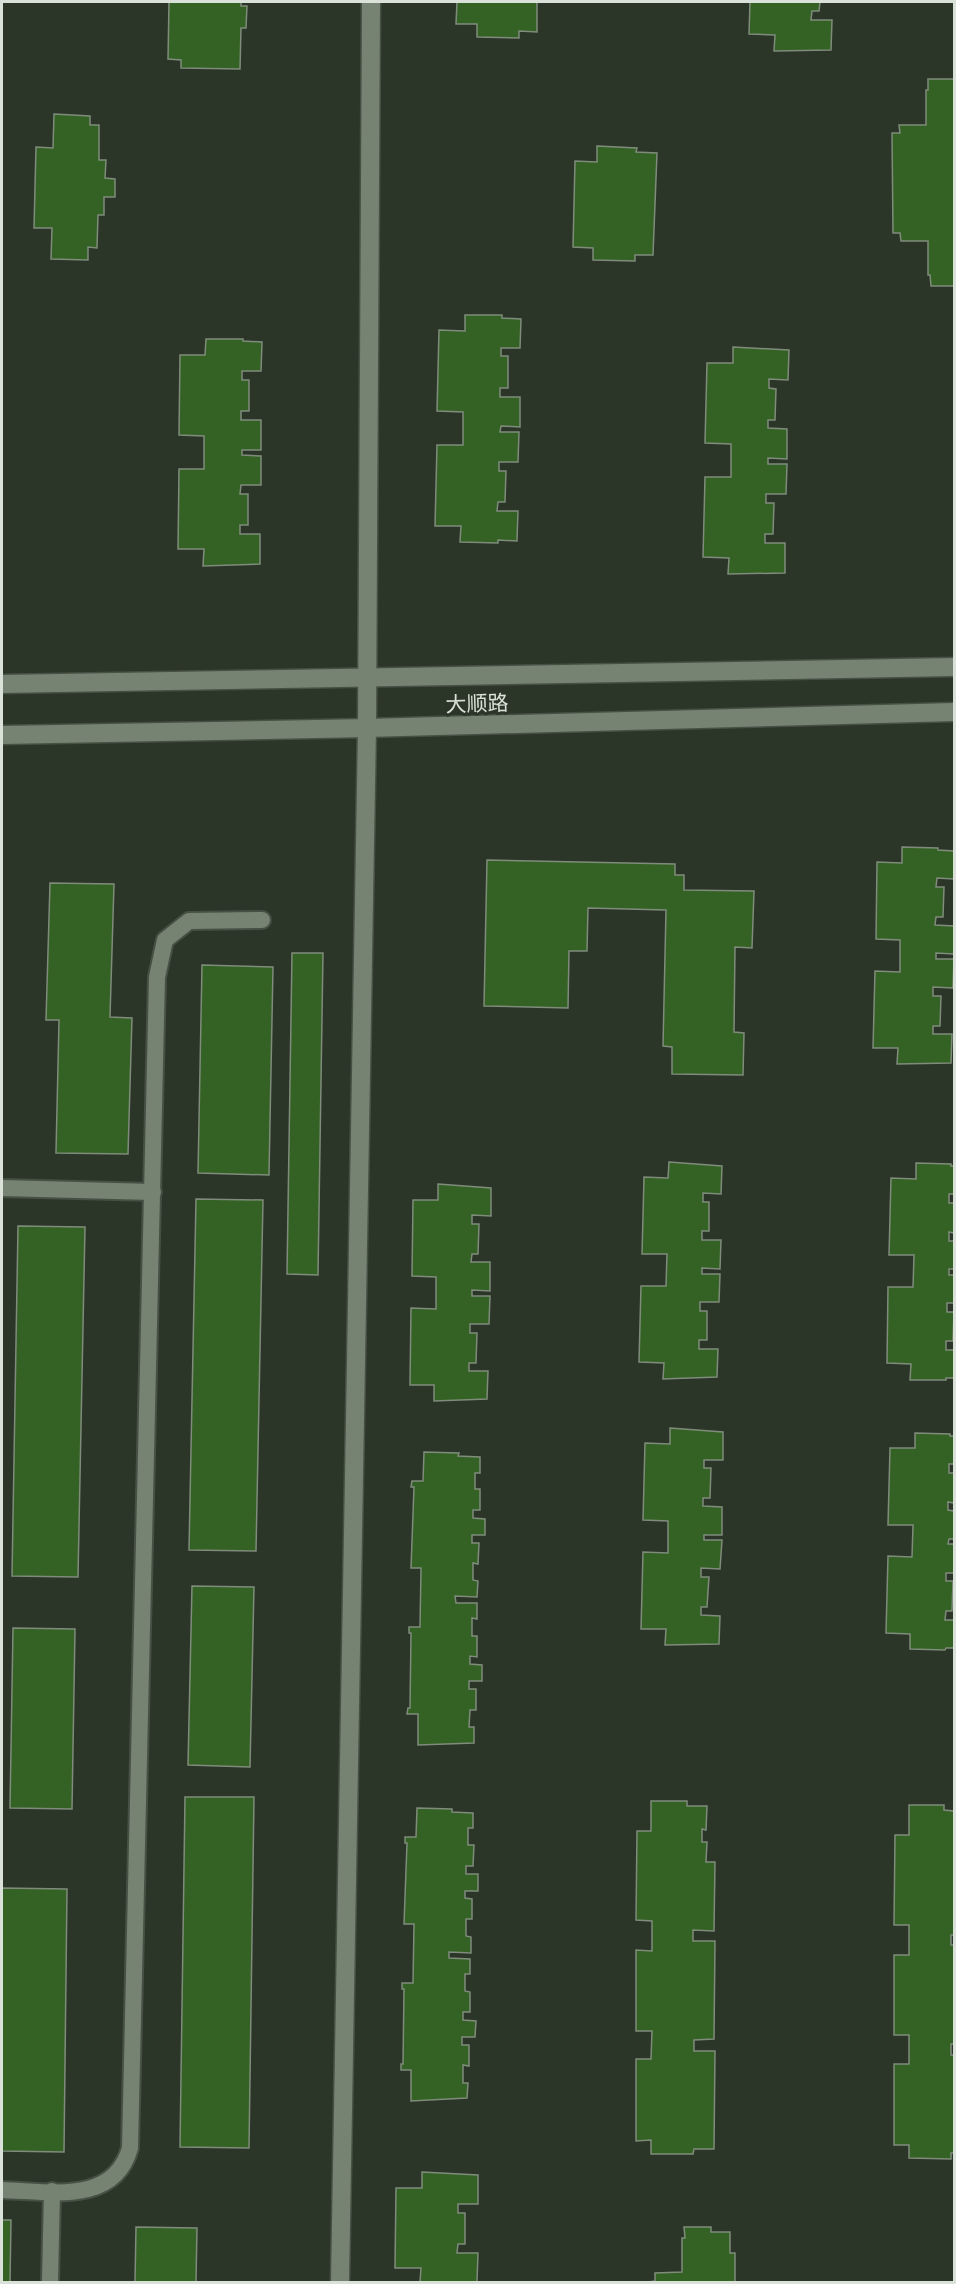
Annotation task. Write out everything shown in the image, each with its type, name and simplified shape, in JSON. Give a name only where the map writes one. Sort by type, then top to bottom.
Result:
[{"type":"street","points":[[340,2283],[368,728],[371,2]]},
{"type":"street","name":"大顺路","points":[[2,684],[954,667]]},
{"type":"street","name":"大顺路","points":[[2,735],[368,728],[954,712]]},
{"type":"lane","points":[[2,2190],[80,2192],[93,2189],[114,2179],[126,2164],[130,2148],[158,977],[165,940],[189,921],[262,920]]},
{"type":"lane","points":[[2,1188],[153,1192]]},
{"type":"lane","points":[[50,2283],[52,2191]]},
{"type":"building","points":[[169,2],[241,2],[241,6],[247,6],[246,28],[241,28],[240,69],[181,68],[181,60],[168,59]]},
{"type":"building","points":[[457,2],[537,2],[537,32],[519,31],[519,38],[477,37],[477,24],[456,24]]},
{"type":"building","points":[[750,2],[820,2],[819,11],[812,11],[811,20],[832,20],[831,50],[774,51],[775,35],[749,34]]},
{"type":"building","points":[[928,79],[954,79],[954,286],[931,286],[930,275],[928,275],[928,241],[901,241],[900,233],[893,233],[892,133],[900,133],[899,125],[926,125]]},
{"type":"building","points":[[54,114],[90,116],[90,125],[99,125],[99,160],[106,160],[105,178],[115,179],[115,197],[104,197],[104,215],[98,215],[97,248],[88,247],[88,260],[51,259],[52,228],[34,228],[36,147],[53,148]]},
{"type":"building","points":[[597,146],[637,148],[636,152],[657,153],[653,255],[635,255],[635,261],[593,260],[593,248],[573,247],[575,161],[597,162]]},
{"type":"building","points":[[465,315],[502,315],[502,318],[521,319],[520,348],[501,348],[501,356],[508,356],[508,388],[500,388],[500,397],[520,397],[520,427],[501,426],[500,432],[519,432],[518,462],[499,462],[499,471],[506,471],[505,502],[498,502],[497,511],[518,511],[517,541],[460,542],[461,526],[435,526],[437,445],[463,445],[463,412],[437,411],[439,330],[465,331]]},
{"type":"building","points":[[206,339],[243,339],[243,341],[262,342],[261,371],[242,371],[242,380],[249,380],[249,411],[241,411],[241,420],[261,420],[261,450],[242,450],[242,455],[261,456],[261,485],[241,485],[240,494],[248,494],[248,525],[240,525],[240,534],[260,534],[260,564],[203,566],[204,549],[178,549],[179,469],[204,469],[204,436],[179,435],[180,355],[205,355]]},
{"type":"building","points":[[733,347],[789,350],[788,380],[769,379],[769,388],[776,389],[775,420],[768,420],[768,428],[787,429],[787,459],[768,458],[768,464],[787,464],[786,494],[766,494],[766,503],[774,503],[773,534],[765,534],[765,543],[785,543],[785,573],[728,574],[729,558],[703,557],[705,477],[731,477],[731,444],[705,443],[707,363],[733,363]]},
{"type":"building","points":[[902,847],[954,851],[954,879],[937,878],[936,887],[944,887],[943,917],[936,917],[935,925],[954,926],[954,954],[936,953],[936,959],[954,959],[953,988],[933,987],[933,996],[941,996],[940,1026],[933,1026],[933,1034],[952,1034],[951,1063],[897,1064],[898,1048],[873,1048],[875,971],[900,972],[900,940],[876,939],[877,862],[902,863]]},
{"type":"building","points":[[487,860],[675,864],[675,875],[684,875],[684,890],[754,891],[752,948],[735,947],[734,1032],[744,1033],[743,1075],[672,1074],[672,1047],[663,1046],[666,910],[588,908],[587,951],[569,951],[568,1008],[484,1006]]},
{"type":"building","points":[[50,883],[114,884],[110,1017],[132,1018],[128,1154],[56,1153],[59,1020],[46,1020]]},
{"type":"building","points":[[292,953],[323,953],[318,1275],[287,1274]]},
{"type":"building","points":[[202,965],[273,967],[269,1175],[198,1173]]},
{"type":"building","points":[[669,1162],[722,1166],[721,1194],[703,1193],[703,1202],[709,1202],[709,1231],[702,1231],[702,1240],[721,1240],[720,1269],[702,1268],[702,1274],[720,1274],[719,1302],[700,1302],[700,1311],[707,1311],[707,1340],[699,1340],[699,1349],[718,1349],[717,1377],[663,1379],[664,1363],[639,1362],[641,1286],[666,1286],[667,1254],[642,1254],[644,1177],[668,1178]]},
{"type":"building","points":[[916,1163],[954,1166],[954,1194],[949,1194],[949,1203],[954,1203],[954,1233],[949,1232],[949,1241],[954,1241],[954,1269],[949,1269],[949,1275],[954,1275],[954,1303],[947,1303],[947,1312],[954,1312],[953,1341],[946,1341],[946,1350],[954,1350],[954,1378],[946,1378],[946,1380],[910,1380],[911,1364],[887,1363],[888,1287],[913,1287],[914,1255],[889,1255],[891,1178],[916,1179]]},
{"type":"building","points":[[438,1184],[491,1188],[491,1216],[472,1215],[472,1224],[479,1224],[478,1254],[472,1254],[471,1262],[490,1262],[490,1291],[472,1290],[472,1296],[490,1296],[489,1324],[470,1324],[470,1333],[477,1333],[476,1363],[469,1363],[469,1371],[488,1371],[487,1399],[434,1401],[434,1385],[410,1385],[411,1308],[436,1309],[436,1277],[412,1276],[413,1200],[438,1200]]},
{"type":"building","points":[[196,1199],[263,1200],[256,1551],[189,1550]]},
{"type":"building","points":[[18,1226],[85,1227],[78,1577],[12,1576]]},
{"type":"building","points":[[670,1428],[723,1432],[723,1460],[704,1460],[704,1468],[711,1468],[710,1498],[703,1498],[703,1506],[722,1507],[722,1535],[704,1535],[704,1540],[722,1540],[720,1569],[701,1568],[701,1577],[709,1577],[707,1607],[701,1607],[701,1615],[720,1616],[719,1644],[665,1645],[666,1629],[641,1629],[643,1552],[668,1553],[668,1521],[643,1520],[645,1443],[670,1444]]},
{"type":"building","points":[[915,1433],[954,1436],[954,1464],[949,1464],[949,1473],[954,1473],[954,1503],[948,1502],[948,1510],[954,1511],[954,1539],[949,1539],[948,1544],[954,1544],[954,1573],[946,1573],[946,1581],[953,1581],[952,1611],[946,1611],[945,1620],[954,1620],[954,1648],[945,1650],[910,1649],[910,1634],[886,1633],[888,1556],[912,1557],[913,1525],[888,1525],[890,1448],[915,1448]]},
{"type":"building","points":[[424,1452],[459,1453],[458,1456],[480,1457],[480,1473],[475,1473],[475,1489],[480,1489],[480,1510],[473,1510],[473,1518],[485,1519],[485,1535],[472,1535],[472,1543],[479,1543],[478,1564],[473,1563],[473,1580],[478,1581],[477,1597],[455,1596],[456,1603],[477,1603],[477,1619],[472,1618],[472,1636],[477,1636],[477,1657],[470,1656],[470,1664],[482,1665],[482,1681],[469,1681],[469,1689],[476,1689],[476,1710],[470,1710],[469,1727],[474,1727],[474,1743],[418,1745],[418,1714],[407,1714],[410,1708],[411,1633],[409,1633],[409,1627],[420,1627],[421,1568],[411,1568],[414,1487],[411,1487],[412,1481],[423,1481]]},
{"type":"building","points":[[192,1586],[254,1587],[250,1767],[188,1765]]},
{"type":"building","points":[[13,1628],[75,1629],[72,1809],[10,1808]]},
{"type":"building","points":[[185,1797],[254,1797],[249,2148],[180,2147]]},
{"type":"building","points":[[651,1801],[687,1801],[687,1806],[707,1806],[706,1830],[702,1829],[702,1842],[707,1842],[706,1862],[715,1862],[714,1931],[693,1930],[693,1941],[715,1941],[714,2039],[694,2040],[694,2051],[715,2051],[714,2149],[694,2149],[693,2154],[651,2154],[651,2140],[636,2141],[636,2059],[651,2059],[652,2031],[636,2031],[636,1950],[652,1951],[652,1921],[636,1920],[637,1831],[651,1831]]},
{"type":"building","points":[[909,1805],[944,1805],[944,1810],[954,1811],[954,1935],[951,1935],[951,1945],[954,1945],[954,2044],[951,2044],[951,2055],[954,2055],[954,2153],[951,2153],[951,2159],[909,2158],[909,2145],[894,2145],[894,2064],[909,2064],[909,2035],[894,2035],[894,1955],[909,1955],[909,1925],[894,1925],[895,1835],[909,1835]]},
{"type":"building","points":[[417,1808],[452,1809],[452,1812],[473,1813],[473,1828],[468,1828],[468,1845],[474,1845],[473,1866],[466,1866],[466,1874],[478,1874],[478,1891],[465,1891],[465,1898],[472,1899],[472,1919],[466,1919],[466,1936],[471,1937],[471,1953],[449,1952],[449,1958],[470,1959],[470,1974],[465,1974],[465,1991],[470,1992],[470,2012],[463,2012],[463,2020],[476,2021],[475,2037],[462,2037],[462,2045],[469,2045],[469,2066],[463,2065],[463,2083],[468,2083],[467,2098],[411,2101],[411,2070],[401,2070],[404,1989],[402,1989],[402,1983],[413,1983],[414,1924],[404,1924],[407,1843],[405,1843],[405,1837],[416,1837]]},
{"type":"building","points":[[2,1888],[67,1889],[64,2152],[2,2151]]},
{"type":"building","points":[[422,2172],[478,2175],[478,2204],[458,2204],[458,2213],[465,2213],[465,2244],[458,2244],[457,2253],[478,2253],[477,2282],[420,2282],[421,2268],[395,2268],[396,2188],[422,2188]]},
{"type":"building","points":[[2,2220],[11,2220],[10,2282],[2,2282]]},
{"type":"building","points":[[136,2227],[197,2228],[196,2282],[135,2282]]},
{"type":"building","points":[[684,2227],[711,2227],[711,2232],[730,2232],[730,2253],[735,2253],[735,2282],[648,2282],[655,2281],[655,2273],[682,2272]]}]
